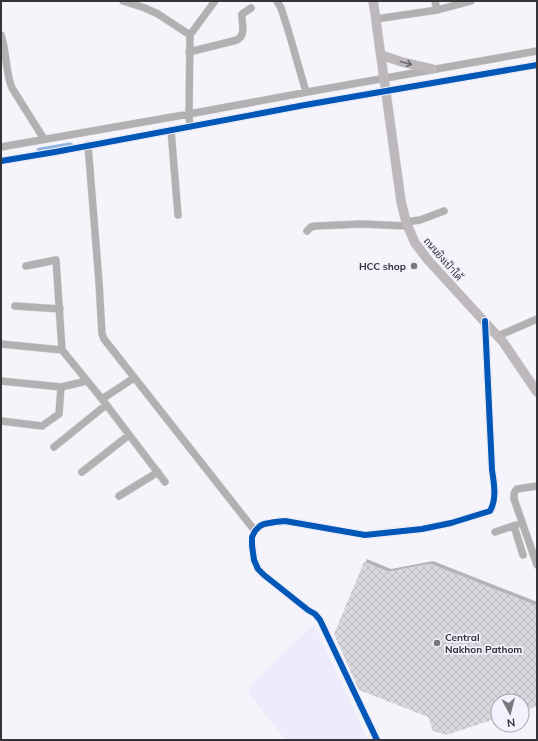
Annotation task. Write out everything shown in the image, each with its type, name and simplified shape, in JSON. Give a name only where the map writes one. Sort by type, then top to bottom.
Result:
[{"type":"main road","name":"ถนนยิงเป้าใต้","points":[[373,1],[385,78],[401,201],[406,224],[415,244],[498,336],[512,354],[537,392]]},
{"type":"main road","points":[[381,55],[432,69]]},
{"type":"street","points":[[123,1],[158,14],[190,35]]},
{"type":"street","points":[[190,126],[190,35],[215,1]]},
{"type":"street","points":[[277,1],[281,8],[289,33],[306,92]]},
{"type":"street","points":[[436,1],[437,10]]},
{"type":"street","points":[[376,20],[437,10],[471,1]]},
{"type":"street","points":[[190,52],[240,38],[242,36],[243,28],[242,14],[251,8]]},
{"type":"street","points":[[1,35],[4,46],[7,73],[12,88],[44,139]]},
{"type":"street","points":[[1,147],[44,139],[52,140],[189,116],[306,92],[537,51]]},
{"type":"street","points":[[1,161],[537,64]]},
{"type":"street","points":[[171,130],[178,215]]},
{"type":"street","points":[[52,140],[55,151]]},
{"type":"street","points":[[88,145],[102,334],[104,339],[256,531]]},
{"type":"street","points":[[307,231],[310,227],[315,226],[406,224],[444,211]]},
{"type":"street","points":[[26,266],[56,260],[62,350],[165,482]]},
{"type":"street","points":[[15,306],[60,309]]},
{"type":"street","points":[[498,336],[537,319]]},
{"type":"street","points":[[382,740],[332,634],[315,614],[266,577],[258,569],[254,560],[252,537],[260,526],[264,524],[284,521],[365,535],[422,529],[451,523],[490,512],[495,489],[492,470],[485,321]]},
{"type":"street","points":[[1,344],[62,350]]},
{"type":"street","points":[[54,447],[104,402],[134,378]]},
{"type":"street","points":[[1,382],[61,387],[87,381]]},
{"type":"street","points":[[1,421],[42,426],[59,414],[61,387]]},
{"type":"street","points":[[82,472],[129,435]]},
{"type":"street","points":[[119,496],[158,472]]},
{"type":"street","points":[[537,486],[517,489],[514,493],[514,499],[537,565]]},
{"type":"street","points":[[495,532],[522,523]]},
{"type":"street","points":[[514,526],[523,555]]},
{"type":"street","points":[[324,625],[377,740]]},
{"type":"shaded area","points":[[314,624],[368,740],[285,740],[248,692],[255,681]]},
{"type":"building","name":"Central Nakhon Pathom","points":[[364,562],[388,572],[430,564],[537,606],[537,706],[530,708],[530,693],[490,693],[490,721],[446,735],[433,731],[428,717],[359,690],[334,634]]},
{"type":"waterway","points":[[40,151],[70,146]]},
{"type":"cycle path","points":[[1,161],[305,105],[537,65]]},
{"type":"cycle path","points":[[377,740],[320,620],[315,614],[258,569],[254,560],[252,537],[260,526],[275,522],[285,521],[365,535],[422,529],[451,523],[490,511],[494,501],[494,480],[492,470],[485,321]]},
{"type":"place","name":"HCC shop","points":[[414,266]]},
{"type":"place","name":"Central Nakhon Pathom","points":[[437,643]]}]
